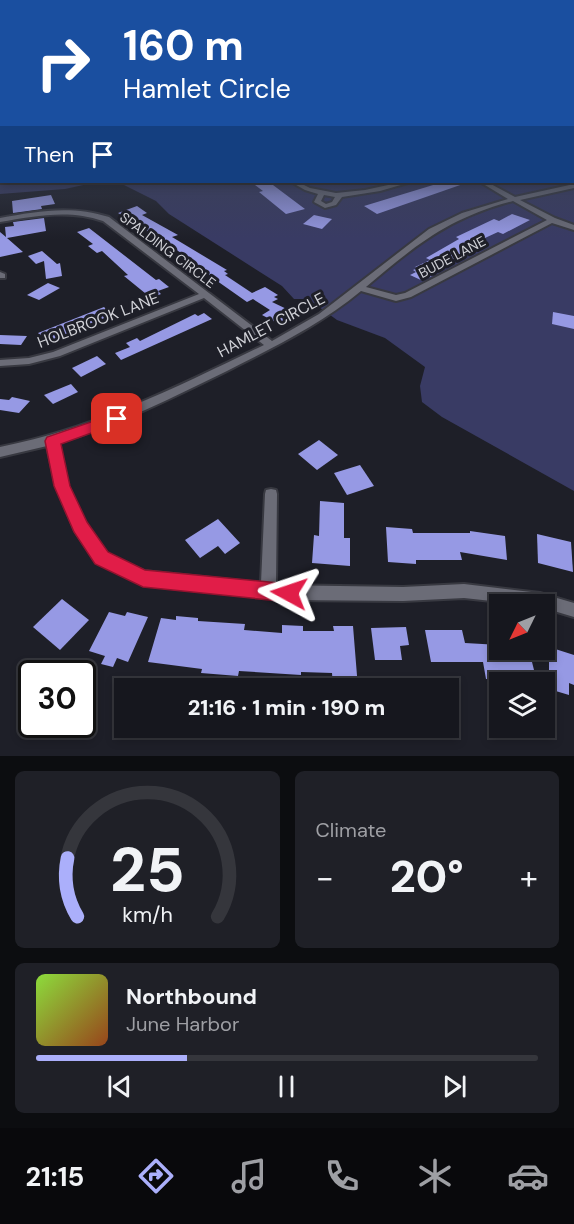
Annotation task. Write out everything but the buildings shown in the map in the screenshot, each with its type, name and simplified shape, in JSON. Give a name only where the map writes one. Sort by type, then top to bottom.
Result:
[{"type":"street","points":[[296,183],[311,190],[339,196],[404,183]]},
{"type":"street","points":[[485,183],[552,220],[574,228]]},
{"type":"street","name":"HAMLET CIRCLE","points":[[0,452],[52,441],[117,419],[271,345],[304,328],[347,300],[391,261],[433,230],[453,220],[514,200],[574,186]]},
{"type":"street","points":[[322,193],[317,202],[325,206],[334,204],[339,196]]},
{"type":"street","name":"SPALDING CIRCLE","points":[[0,220],[63,211],[94,214],[106,219],[271,345]]},
{"type":"street","name":"BUDE LANE","points":[[361,288],[396,298],[408,295],[552,220]]},
{"type":"street","name":"HOLBROOK LANE","points":[[0,363],[13,364],[40,359],[68,350],[205,295]]},
{"type":"street","points":[[52,441],[62,486],[80,527],[101,558],[143,578],[268,591],[403,594],[464,591],[540,600],[574,610]]},
{"type":"street","points":[[268,591],[271,494]]},
{"type":"shaded area","points":[[0,183],[92,183],[65,189],[0,194]]},
{"type":"shaded area","points":[[106,183],[574,183],[574,491],[442,417],[422,402],[420,386],[425,367],[385,338],[337,320],[308,299],[294,299],[282,286],[169,214],[156,201],[124,185]]},
{"type":"route","points":[[117,419],[52,441],[62,486],[80,527],[101,558],[143,578],[289,593]]}]
